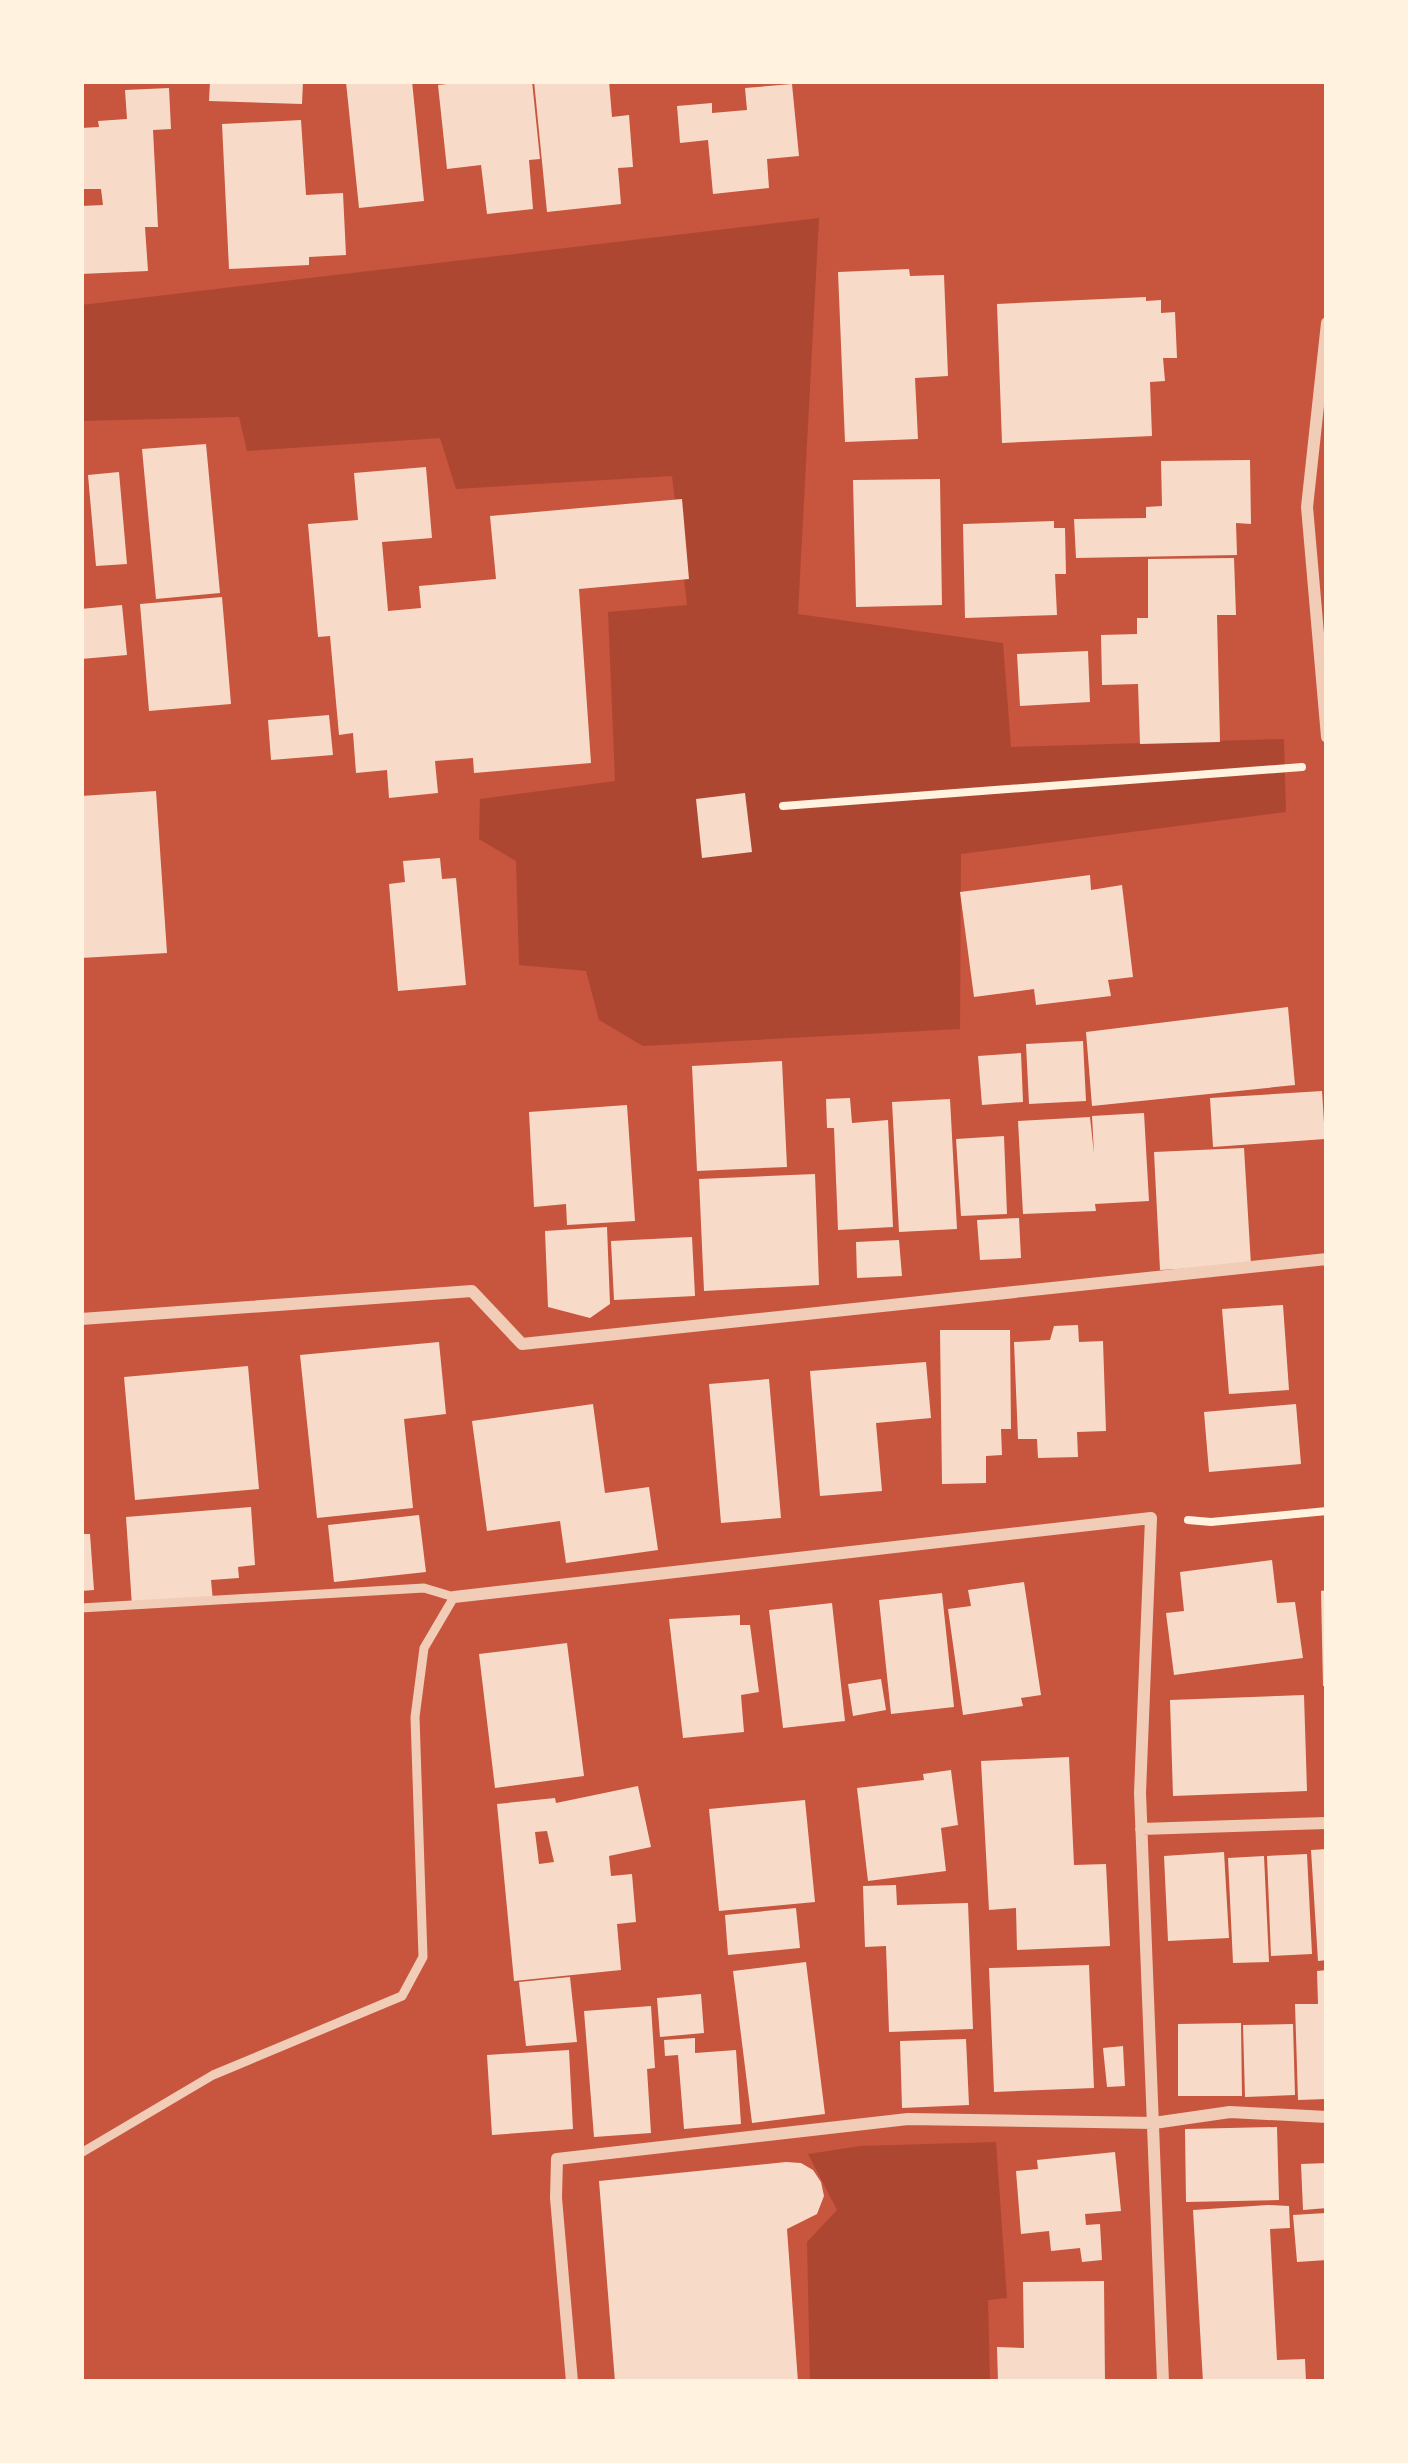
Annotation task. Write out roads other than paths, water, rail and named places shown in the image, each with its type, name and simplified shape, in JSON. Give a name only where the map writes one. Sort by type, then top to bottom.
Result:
[{"type":"street","points":[[1327,322],[1307,507],[1327,736]]},
{"type":"street","points":[[81,1319],[472,1291],[522,1344],[1327,1259]]},
{"type":"street","points":[[454,1598],[1151,1517],[1141,1829],[1163,2382]]},
{"type":"street","points":[[1141,1829],[1327,1823]]},
{"type":"street","points":[[572,2382],[556,2198],[557,2158],[908,2119],[1154,2122],[1230,2112],[1327,2117]]},
{"type":"lane","points":[[81,1608],[424,1588],[454,1598],[424,1648],[415,1717],[423,1957],[402,1996],[213,2074],[81,2152]]}]
